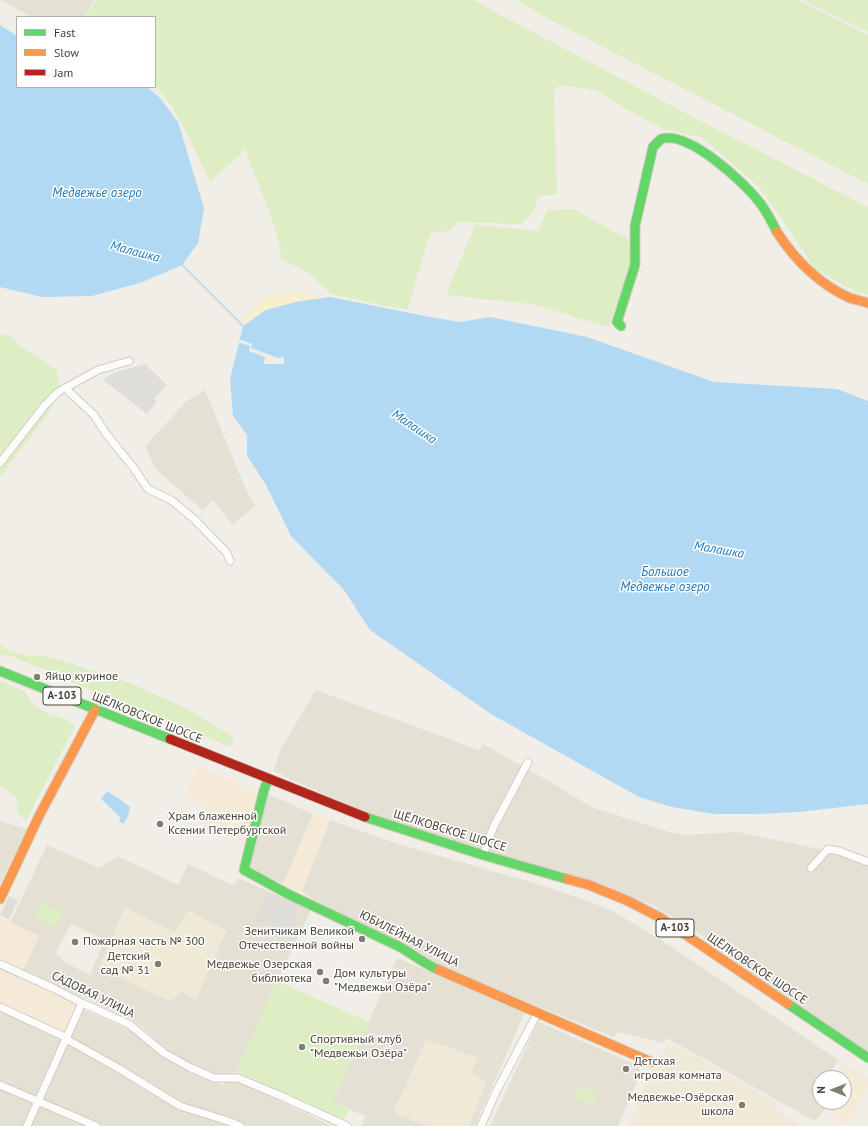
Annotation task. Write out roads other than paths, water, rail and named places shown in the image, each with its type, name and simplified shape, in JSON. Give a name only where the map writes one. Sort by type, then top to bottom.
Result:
[{"type":"street","points":[[621,326],[618,322],[635,265],[635,226],[653,147],[660,139],[669,137],[681,139],[701,150],[720,164],[741,183],[759,203],[781,238],[800,263],[848,298],[868,303]]},
{"type":"street","points":[[0,463],[45,405],[58,392],[98,370],[129,361]]},
{"type":"street","points":[[65,388],[94,414],[107,435],[133,467],[148,489],[171,500],[194,519],[228,553],[230,561]]},
{"type":"street","name":"ЩЁЛКОВСКОЕ ШОССЕ","points":[[0,671],[94,710],[364,817],[589,886],[628,901],[662,918],[868,1058]]},
{"type":"street","points":[[0,899],[94,710]]},
{"type":"street","points":[[484,855],[494,826],[528,762]]},
{"type":"street","name":"ЮБИЛЕЙНАЯ УЛИЦА","points":[[268,779],[244,870],[308,903],[403,948],[415,955],[425,964],[651,1062]]},
{"type":"street","points":[[811,868],[828,849],[839,851],[868,862]]},
{"type":"street","name":"САДОВАЯ УЛИЦА","points":[[0,964],[129,1024],[164,1053],[189,1067],[214,1078],[238,1078],[347,1126]]},
{"type":"street","points":[[27,1126],[82,1003]]},
{"type":"street","points":[[0,1007],[66,1038],[180,1106],[228,1120],[240,1126]]},
{"type":"street","points":[[482,1126],[496,1092],[538,1012]]},
{"type":"street","points":[[0,1085],[96,1126]]},
{"type":"water","name":"Медвежье озеро","points":[[0,25],[16,35],[16,88],[148,88],[160,98],[178,122],[204,208],[198,243],[182,265],[143,282],[92,296],[42,297],[0,287]]},
{"type":"water","name":"Большое Медвежье озеро","points":[[330,297],[460,322],[490,317],[587,337],[714,382],[837,389],[868,401],[868,804],[799,812],[714,814],[672,807],[639,797],[491,714],[370,630],[344,590],[291,536],[265,483],[247,456],[247,435],[233,416],[230,379],[243,326],[266,310],[296,302]]},
{"type":"water","points":[[107,791],[130,807],[128,816],[123,824],[119,821],[121,818],[101,799]]},
{"type":"waterway","name":"Малашка","points":[[182,265],[244,327]]},
{"type":"place","name":"Яйцо куриное","points":[[37,677]]},
{"type":"place","name":"Храм блаженной Ксении Петербургской","points":[[160,824]]},
{"type":"place","name":"Зенитчикам Великой Отечественной войны","points":[[362,939]]},
{"type":"place","name":"Пожарная часть № 300","points":[[75,942]]},
{"type":"place","name":"Детский сад № 31","points":[[158,964]]},
{"type":"place","name":"Медвежье Озерская библиотека","points":[[320,972]]},
{"type":"place","name":"Дом культуры \"Медвежьи Озёра\"","points":[[326,981]]},
{"type":"place","name":"Спортивный клуб \"Медвежьи Озёра\"","points":[[302,1047]]},
{"type":"place","name":"Детская игровая комната","points":[[626,1069]]},
{"type":"place","name":"Медвежье-Озёрская школа","points":[[742,1105]]}]
